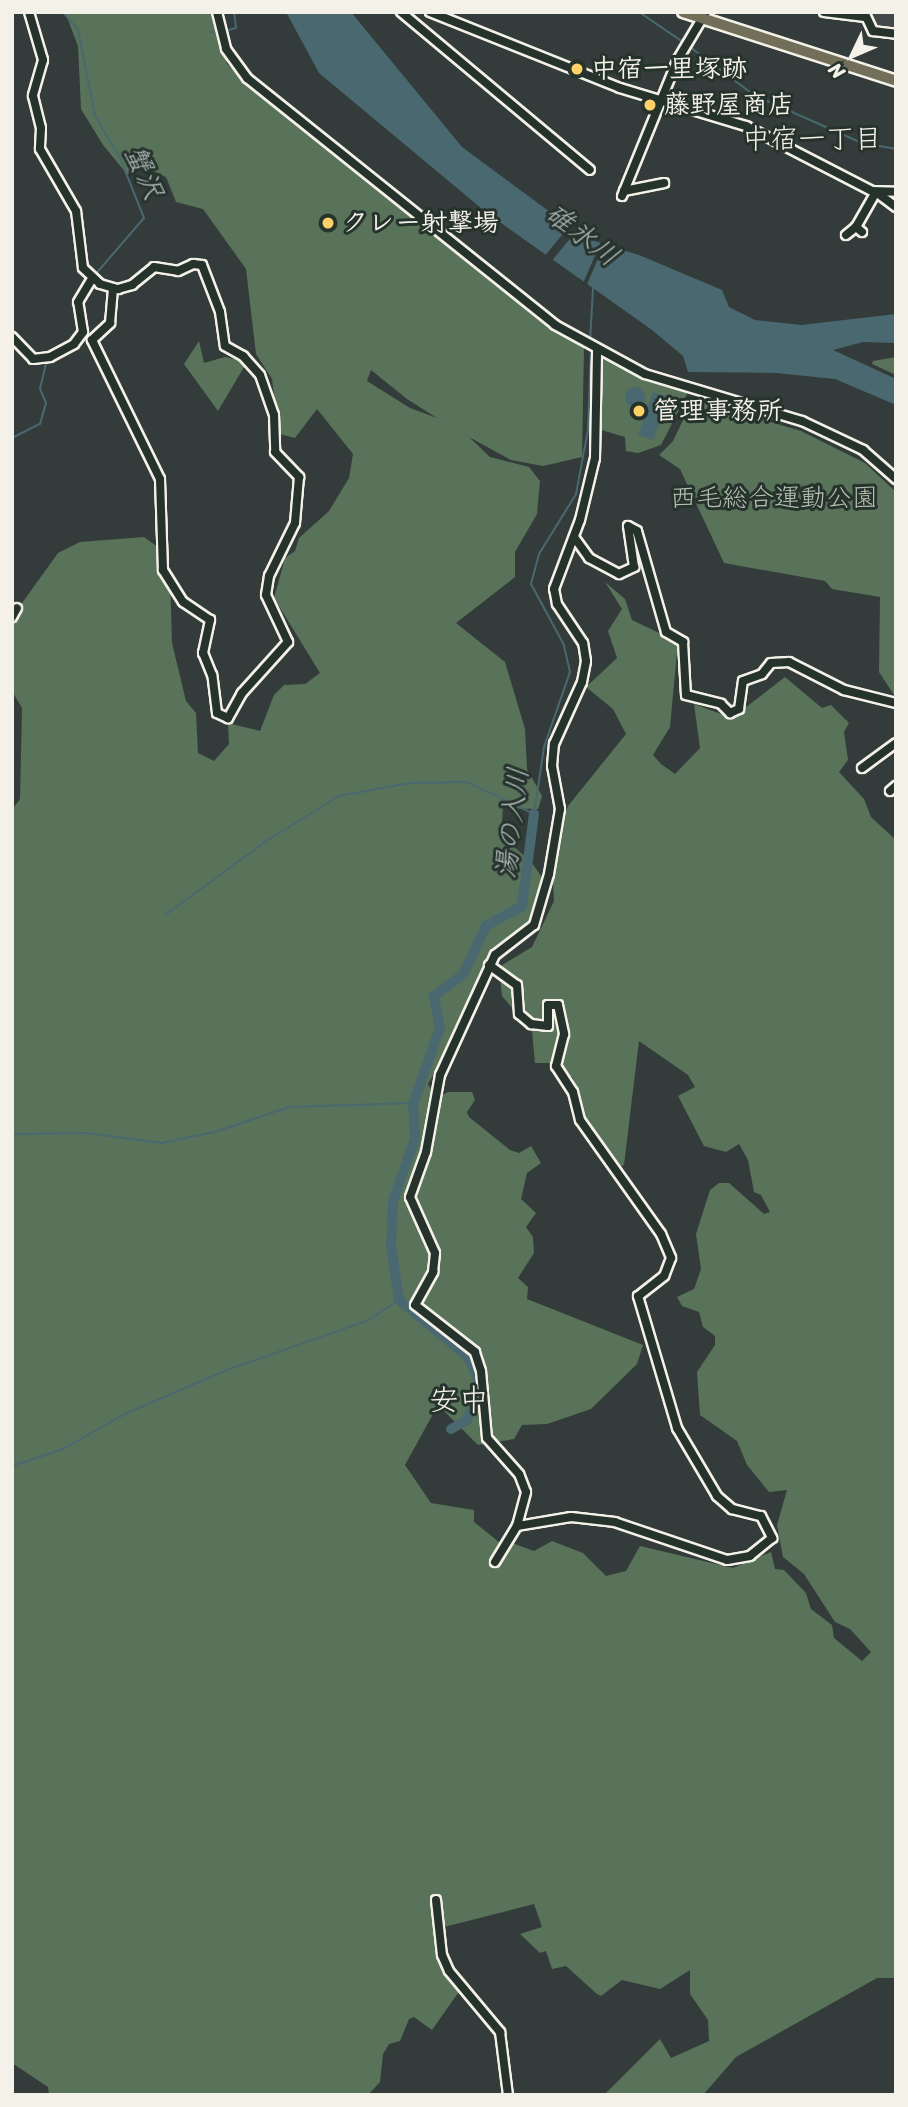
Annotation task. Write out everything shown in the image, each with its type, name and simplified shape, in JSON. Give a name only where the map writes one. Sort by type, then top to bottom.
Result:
[{"type":"main road","points":[[683,12],[704,16],[896,81]]},
{"type":"street","points":[[29,12],[43,60],[33,96],[41,128],[41,155],[74,206],[83,268],[92,278],[113,289],[132,285],[154,267],[178,271],[193,264],[202,265],[220,312],[225,346],[243,356],[260,375],[274,415],[274,448],[299,477],[295,523],[269,576],[266,595],[288,642],[286,650],[242,692],[228,718],[217,713],[212,675],[203,653],[210,620],[183,602],[163,570],[160,479],[92,340],[110,323],[113,289]]},
{"type":"street","points":[[217,12],[226,49],[247,78],[527,305],[593,347],[645,374],[802,421],[863,450],[896,479]]},
{"type":"street","points":[[401,12],[590,170]]},
{"type":"street","points":[[430,12],[444,14],[573,71],[757,130],[876,192],[896,207]]},
{"type":"street","points":[[824,12],[865,15],[873,31],[896,34]]},
{"type":"street","points":[[664,183],[623,194],[678,59],[704,16]]},
{"type":"street","points":[[876,192],[896,192]]},
{"type":"street","points":[[846,235],[859,229],[876,192]]},
{"type":"street","points":[[12,337],[33,359],[50,357],[74,344],[83,332],[78,302],[92,278]]},
{"type":"street","points":[[495,1562],[517,1526],[526,1492],[519,1474],[487,1438],[479,1361],[463,1339],[423,1316],[414,1301],[433,1272],[435,1253],[410,1198],[428,1141],[435,1088],[498,950],[534,925],[554,851],[560,808],[552,766],[554,744],[586,668],[583,643],[554,597],[554,582],[574,537],[595,458],[593,347]]},
{"type":"street","points":[[574,537],[589,558],[619,575],[634,566],[628,527],[637,531],[666,632],[683,642],[686,695],[721,704],[730,713],[739,709],[743,681],[762,674],[771,663],[789,662],[844,690],[896,704]]},
{"type":"street","points":[[12,617],[17,608]]},
{"type":"street","points":[[862,768],[896,743]]},
{"type":"street","points":[[489,965],[517,985],[524,1020],[545,1028],[550,1023],[548,1004],[558,1005],[564,1034],[556,1066],[570,1085],[580,1120],[661,1234],[671,1258],[667,1272],[638,1296],[677,1428],[725,1506],[761,1516],[772,1538],[750,1556],[727,1560],[606,1520],[563,1518],[517,1526]]},
{"type":"street","points":[[436,1900],[442,1955],[449,1971],[500,2032],[508,2095]]},
{"type":"shaded area","points":[[867,12],[896,12],[896,30],[875,28]]},
{"type":"green space","points":[[65,12],[214,12],[227,64],[247,83],[491,281],[584,347],[582,457],[543,466],[511,460],[469,437],[490,457],[529,467],[540,481],[537,514],[515,552],[515,577],[456,623],[505,662],[525,729],[527,769],[542,796],[538,809],[503,808],[501,835],[532,863],[541,876],[541,889],[537,910],[521,936],[490,958],[455,1037],[428,1084],[436,1099],[448,1092],[472,1092],[475,1100],[467,1112],[469,1117],[510,1150],[519,1153],[531,1146],[541,1163],[527,1173],[521,1199],[536,1213],[526,1227],[533,1237],[534,1253],[518,1278],[528,1287],[527,1299],[643,1345],[637,1364],[591,1409],[547,1424],[522,1425],[514,1439],[478,1445],[438,1405],[405,1465],[431,1503],[474,1510],[474,1522],[504,1546],[512,1543],[534,1551],[552,1541],[583,1553],[606,1576],[626,1571],[640,1546],[733,1568],[771,1552],[775,1569],[784,1570],[806,1593],[811,1609],[832,1625],[834,1638],[862,1661],[871,1652],[850,1629],[835,1622],[804,1574],[783,1557],[777,1525],[787,1490],[769,1492],[747,1465],[737,1441],[700,1415],[697,1372],[715,1345],[715,1336],[703,1327],[699,1312],[682,1306],[677,1297],[694,1289],[701,1269],[696,1234],[710,1190],[719,1183],[729,1183],[764,1214],[770,1212],[761,1195],[754,1192],[748,1160],[739,1144],[726,1152],[704,1146],[678,1096],[695,1087],[688,1075],[639,1041],[624,1165],[614,1169],[590,1135],[573,1078],[554,1063],[535,1063],[532,1031],[502,996],[499,967],[532,947],[554,901],[551,843],[568,806],[626,734],[613,709],[586,687],[617,658],[608,631],[622,609],[605,582],[625,599],[632,620],[678,642],[670,727],[653,755],[661,764],[675,774],[700,748],[694,704],[732,718],[785,677],[822,708],[831,705],[849,723],[844,732],[848,760],[839,772],[864,799],[871,817],[896,840],[896,1978],[877,1978],[736,2057],[703,2095],[604,2095],[660,2039],[671,2058],[709,2041],[708,2020],[690,1994],[690,1970],[660,1989],[622,1980],[601,1996],[566,1966],[552,1969],[546,1951],[540,1953],[520,1934],[542,1927],[534,1904],[444,1927],[444,1954],[453,1975],[465,1980],[463,1986],[432,2030],[414,2017],[409,2019],[400,2041],[389,2044],[383,2054],[380,2082],[368,2095],[49,2095],[48,2087],[12,2063],[12,810],[20,799],[22,708],[12,691],[12,617],[58,553],[80,542],[144,537],[158,547],[170,571],[172,643],[186,701],[196,713],[198,753],[214,761],[229,744],[228,723],[260,731],[274,695],[284,685],[305,684],[320,673],[274,598],[285,558],[295,551],[299,538],[329,511],[349,478],[353,454],[317,409],[295,438],[279,434],[272,379],[256,354],[246,269],[203,209],[176,202],[166,177],[145,167],[127,174],[103,145],[81,109],[78,46]],"holes":[[[371,370],[407,399],[437,418],[410,408],[367,381]]]},
{"type":"green space","points":[[199,341],[204,363],[225,357],[247,362],[218,411],[184,364]]},
{"type":"green space","name":"管理事務所","points":[[602,356],[688,392],[661,445],[638,453],[626,451],[625,437],[598,429]]},
{"type":"green space","points":[[896,357],[896,375],[872,364],[873,361]]},
{"type":"green space","name":"西毛総合運動公園","points":[[693,399],[801,431],[865,463],[896,492],[896,698],[879,672],[880,597],[832,589],[825,581],[724,563],[680,469],[659,455],[673,441]]},
{"type":"water","points":[[286,12],[351,12],[462,147],[585,238],[639,255],[722,290],[729,307],[755,320],[801,325],[896,314],[896,343],[863,342],[833,350],[896,379],[896,405],[835,379],[776,373],[688,372],[683,356],[652,330],[487,213],[319,73]]},
{"type":"water","points":[[635,387],[642,390],[645,397],[642,404],[635,407],[628,404],[625,397],[628,390]]},
{"type":"water","points":[[653,392],[669,397],[653,440],[638,435]]},
{"type":"pier","points":[[571,224],[578,229],[550,263],[543,258]]},
{"type":"pier","points":[[602,239],[606,240],[585,289],[582,286]]},
{"type":"waterway","name":"蟹沢","points":[[63,12],[78,30],[95,116],[120,158],[144,218],[94,276]]},
{"type":"waterway","points":[[226,31],[236,28],[234,12]]},
{"type":"waterway","points":[[639,12],[683,42]]},
{"type":"waterway","points":[[210,32],[216,32]]},
{"type":"waterway","points":[[690,47],[754,95],[862,143],[896,149]]},
{"type":"waterway","name":"湯の入川","points":[[590,342],[593,288]]},
{"type":"waterway","name":"蟹沢","points":[[84,299],[85,336]]},
{"type":"waterway","name":"湯の入川","points":[[165,915],[268,840],[339,796],[410,783],[467,782],[534,814],[544,747],[570,672],[564,645],[531,584],[539,554],[576,494],[588,430],[591,347]]},
{"type":"waterway","name":"蟹沢","points":[[12,438],[40,424],[46,403],[40,389],[46,364],[58,357]]},
{"type":"waterway","name":"湯の入川","points":[[451,1429],[467,1420],[481,1386],[468,1357],[399,1300],[391,1245],[393,1201],[415,1139],[413,1104],[440,1028],[434,996],[464,973],[486,926],[522,906],[534,814]]},
{"type":"waterway","points":[[12,1134],[87,1133],[161,1143],[215,1132],[289,1107],[414,1103]]},
{"type":"waterway","points":[[12,1466],[63,1449],[127,1413],[227,1370],[369,1320],[399,1300]]},
{"type":"place","name":"中宿一里塚跡","points":[[577,69]]},
{"type":"place","name":"藤野屋商店","points":[[650,105]]},
{"type":"place","name":"クレー射撃場","points":[[328,223]]},
{"type":"place","name":"管理事務所","points":[[639,411]]},
{"type":"district","name":"中宿一丁目","points":[[812,139]]},
{"type":"district","name":"安中","points":[[459,1400]]},
{"type":"water label","name":"碓氷川","points":[[582,235]]}]
